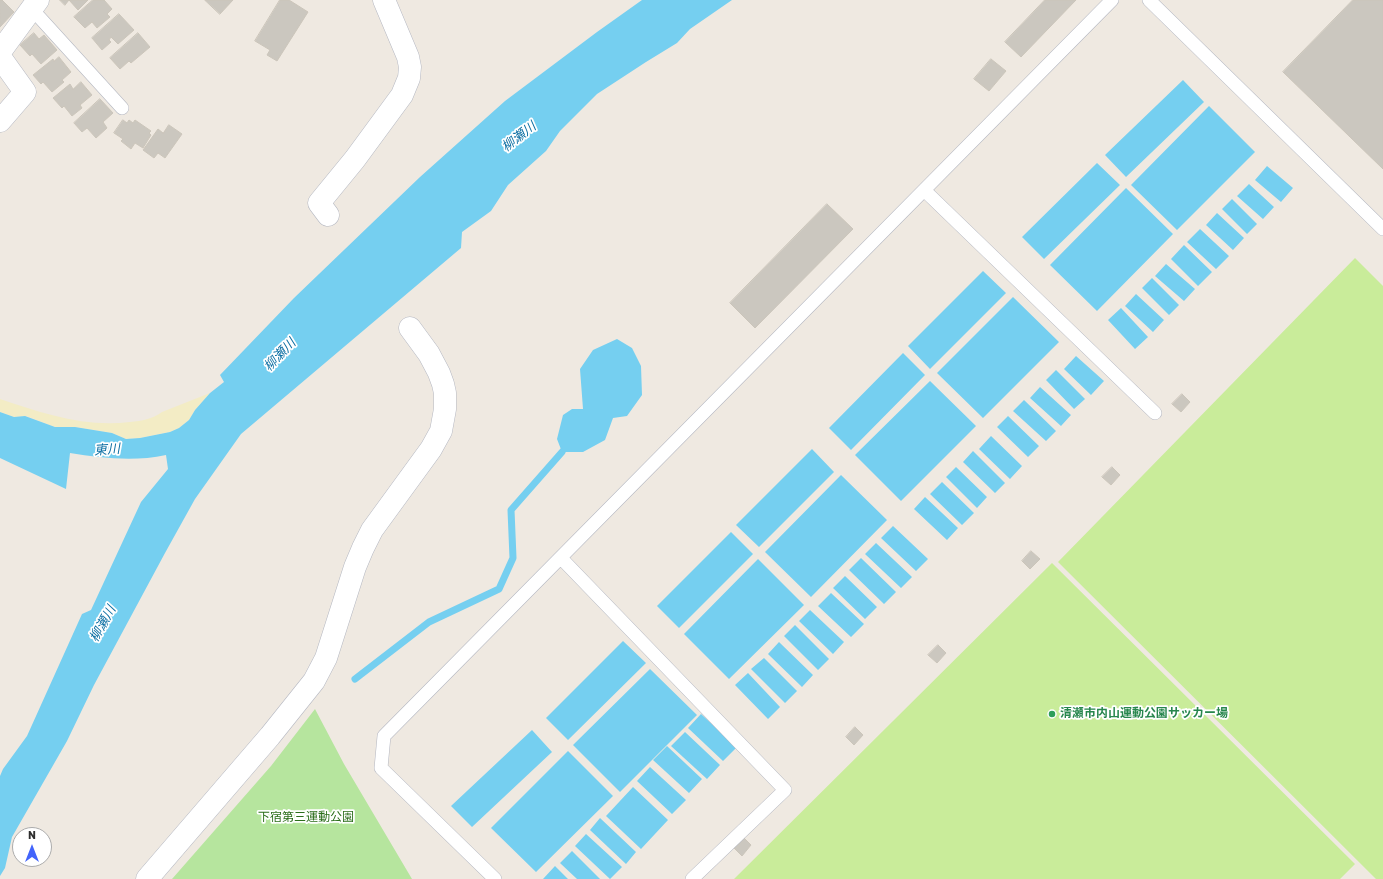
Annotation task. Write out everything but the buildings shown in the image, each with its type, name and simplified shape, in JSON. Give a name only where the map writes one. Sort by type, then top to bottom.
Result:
[{"type":"street","points":[[328,215],[319,202],[355,159],[402,95],[410,78],[408,57],[384,0]]},
{"type":"street","points":[[0,52],[35,4]]},
{"type":"street","points":[[0,57],[24,92],[0,121]]},
{"type":"street","points":[[147,879],[270,736],[314,681],[326,658],[355,567],[363,548],[376,525],[431,449],[441,431],[445,409],[445,393],[443,384],[429,354],[410,328]]},
{"type":"lane","points":[[495,879],[381,768],[384,736],[1112,0]]},
{"type":"lane","points":[[1149,0],[1383,229]]},
{"type":"lane","points":[[35,4],[122,108]]},
{"type":"lane","points":[[924,190],[1155,413]]},
{"type":"lane","points":[[561,558],[785,790],[692,879]]},
{"type":"green space","points":[[1355,258],[1383,286],[1383,879],[1376,879],[1058,562]]},
{"type":"green space","name":"清瀬市内山運動公園サッカー場","points":[[1052,563],[1355,864],[1340,879],[734,879]]},
{"type":"green space","name":"下宿第三運動公園","points":[[315,709],[344,764],[412,879],[172,879],[271,766]]},
{"type":"sand","points":[[210,393],[195,410],[189,420],[179,428],[170,432],[140,438],[126,439],[112,433],[75,427],[55,427],[26,416],[14,417],[0,412],[0,399],[48,414],[80,421],[97,423],[130,422],[151,418],[162,412]]},
{"type":"water","points":[[642,0],[732,0],[690,29],[677,43],[597,94],[560,131],[546,151],[508,185],[491,211],[462,232],[461,248],[241,434],[195,499],[94,685],[67,741],[18,827],[12,827],[12,837],[5,868],[0,876],[0,776],[3,769],[27,736],[82,614],[91,610],[141,502],[168,469],[166,455],[130,459],[106,458],[70,453],[66,489],[0,458],[0,412],[14,417],[25,416],[55,427],[75,427],[112,433],[126,439],[140,438],[170,432],[179,428],[189,420],[195,410],[210,393],[224,382],[220,375],[294,298],[420,177],[505,101]]},
{"type":"water","points":[[1183,80],[1204,102],[1126,177],[1105,155]]},
{"type":"water","points":[[1209,106],[1255,152],[1177,230],[1131,185]]},
{"type":"water","points":[[1097,163],[1120,185],[1044,259],[1022,237]]},
{"type":"water","points":[[1267,166],[1293,188],[1281,202],[1255,180]]},
{"type":"water","points":[[1249,184],[1274,207],[1263,219],[1237,196]]},
{"type":"water","points":[[1126,188],[1173,234],[1097,311],[1050,265]]},
{"type":"water","points":[[1232,199],[1257,224],[1247,234],[1222,209]]},
{"type":"water","points":[[1217,213],[1244,238],[1233,250],[1206,225]]},
{"type":"water","points":[[1200,229],[1229,256],[1216,269],[1187,242]]},
{"type":"water","points":[[1184,245],[1212,272],[1198,286],[1171,259]]},
{"type":"water","points":[[1166,264],[1195,289],[1184,301],[1155,276]]},
{"type":"water","points":[[983,271],[1006,293],[930,369],[908,346]]},
{"type":"water","points":[[1152,278],[1179,305],[1169,315],[1142,288]]},
{"type":"water","points":[[1136,294],[1164,320],[1153,332],[1125,306]]},
{"type":"water","points":[[1013,297],[1059,342],[983,418],[937,373]]},
{"type":"water","points":[[1121,308],[1148,337],[1135,349],[1108,320]]},
{"type":"water","points":[[617,339],[632,348],[641,366],[642,395],[627,416],[613,418],[605,440],[583,452],[562,452],[557,439],[563,415],[572,409],[583,409],[580,369],[593,350]]},
{"type":"water","points":[[903,353],[925,375],[851,450],[829,428]]},
{"type":"water","points":[[1076,356],[1104,381],[1091,395],[1064,369]]},
{"type":"water","points":[[1056,370],[1085,399],[1074,409],[1046,380]]},
{"type":"water","points":[[930,381],[976,426],[901,501],[855,455]]},
{"type":"water","points":[[1040,387],[1071,415],[1061,426],[1030,398]]},
{"type":"water","points":[[1024,400],[1056,431],[1046,441],[1013,411]]},
{"type":"water","points":[[1008,416],[1039,446],[1028,457],[997,427]]},
{"type":"water","points":[[991,436],[1022,466],[1010,479],[979,449]]},
{"type":"water","points":[[812,449],[834,472],[759,547],[736,525]]},
{"type":"water","points":[[973,451],[1005,483],[995,493],[963,462]]},
{"type":"water","points":[[956,467],[987,497],[977,508],[946,477]]},
{"type":"water","points":[[841,475],[887,520],[811,597],[765,552]]},
{"type":"water","points":[[942,482],[974,513],[962,525],[930,494]]},
{"type":"water","points":[[925,497],[958,528],[947,540],[914,509]]},
{"type":"water","points":[[893,526],[928,559],[916,571],[881,538]]},
{"type":"water","points":[[731,532],[753,554],[679,628],[657,606]]},
{"type":"water","points":[[876,543],[912,577],[901,588],[865,554]]},
{"type":"water","points":[[861,558],[896,592],[884,604],[849,570]]},
{"type":"water","points":[[758,559],[804,605],[729,679],[684,634]]},
{"type":"water","points":[[845,576],[877,607],[865,619],[833,588]]},
{"type":"water","points":[[831,593],[864,624],[851,637],[818,606]]},
{"type":"water","points":[[810,610],[844,642],[833,654],[799,621]]},
{"type":"water","points":[[795,625],[829,659],[818,670],[784,636]]},
{"type":"water","points":[[623,641],[646,663],[568,740],[546,718]]},
{"type":"water","points":[[779,642],[813,675],[802,687],[768,654]]},
{"type":"water","points":[[764,658],[797,691],[785,703],[751,669]]},
{"type":"water","points":[[650,669],[697,715],[620,792],[573,745]]},
{"type":"water","points":[[748,673],[780,707],[768,719],[735,685]]},
{"type":"water","points":[[701,714],[737,747],[723,761],[688,728]]},
{"type":"water","points":[[532,730],[552,752],[472,827],[451,806]]},
{"type":"water","points":[[685,732],[720,765],[707,779],[671,746]]},
{"type":"water","points":[[667,746],[702,779],[689,793],[653,760]]},
{"type":"water","points":[[568,751],[613,796],[536,872],[491,828]]},
{"type":"water","points":[[650,767],[686,800],[672,814],[637,781]]},
{"type":"water","points":[[633,787],[668,820],[641,849],[606,816]]},
{"type":"water","points":[[600,818],[636,852],[626,864],[590,830]]},
{"type":"water","points":[[586,834],[622,867],[610,879],[575,846]]},
{"type":"water","points":[[572,851],[600,879],[577,879],[560,863]]},
{"type":"water","points":[[555,866],[568,879],[543,879]]},
{"type":"waterway","points":[[355,679],[429,622],[499,589],[513,558],[511,510],[562,452]]},
{"type":"place","name":"清瀬市内山運動公園サッカー場","points":[[1052,714]]},
{"type":"water label","name":"柳瀬川","points":[[519,137]]},
{"type":"water label","name":"柳瀬川","points":[[280,355]]},
{"type":"water label","name":"東川","points":[[107,450]]},
{"type":"water label","name":"柳瀬川","points":[[103,624]]}]
